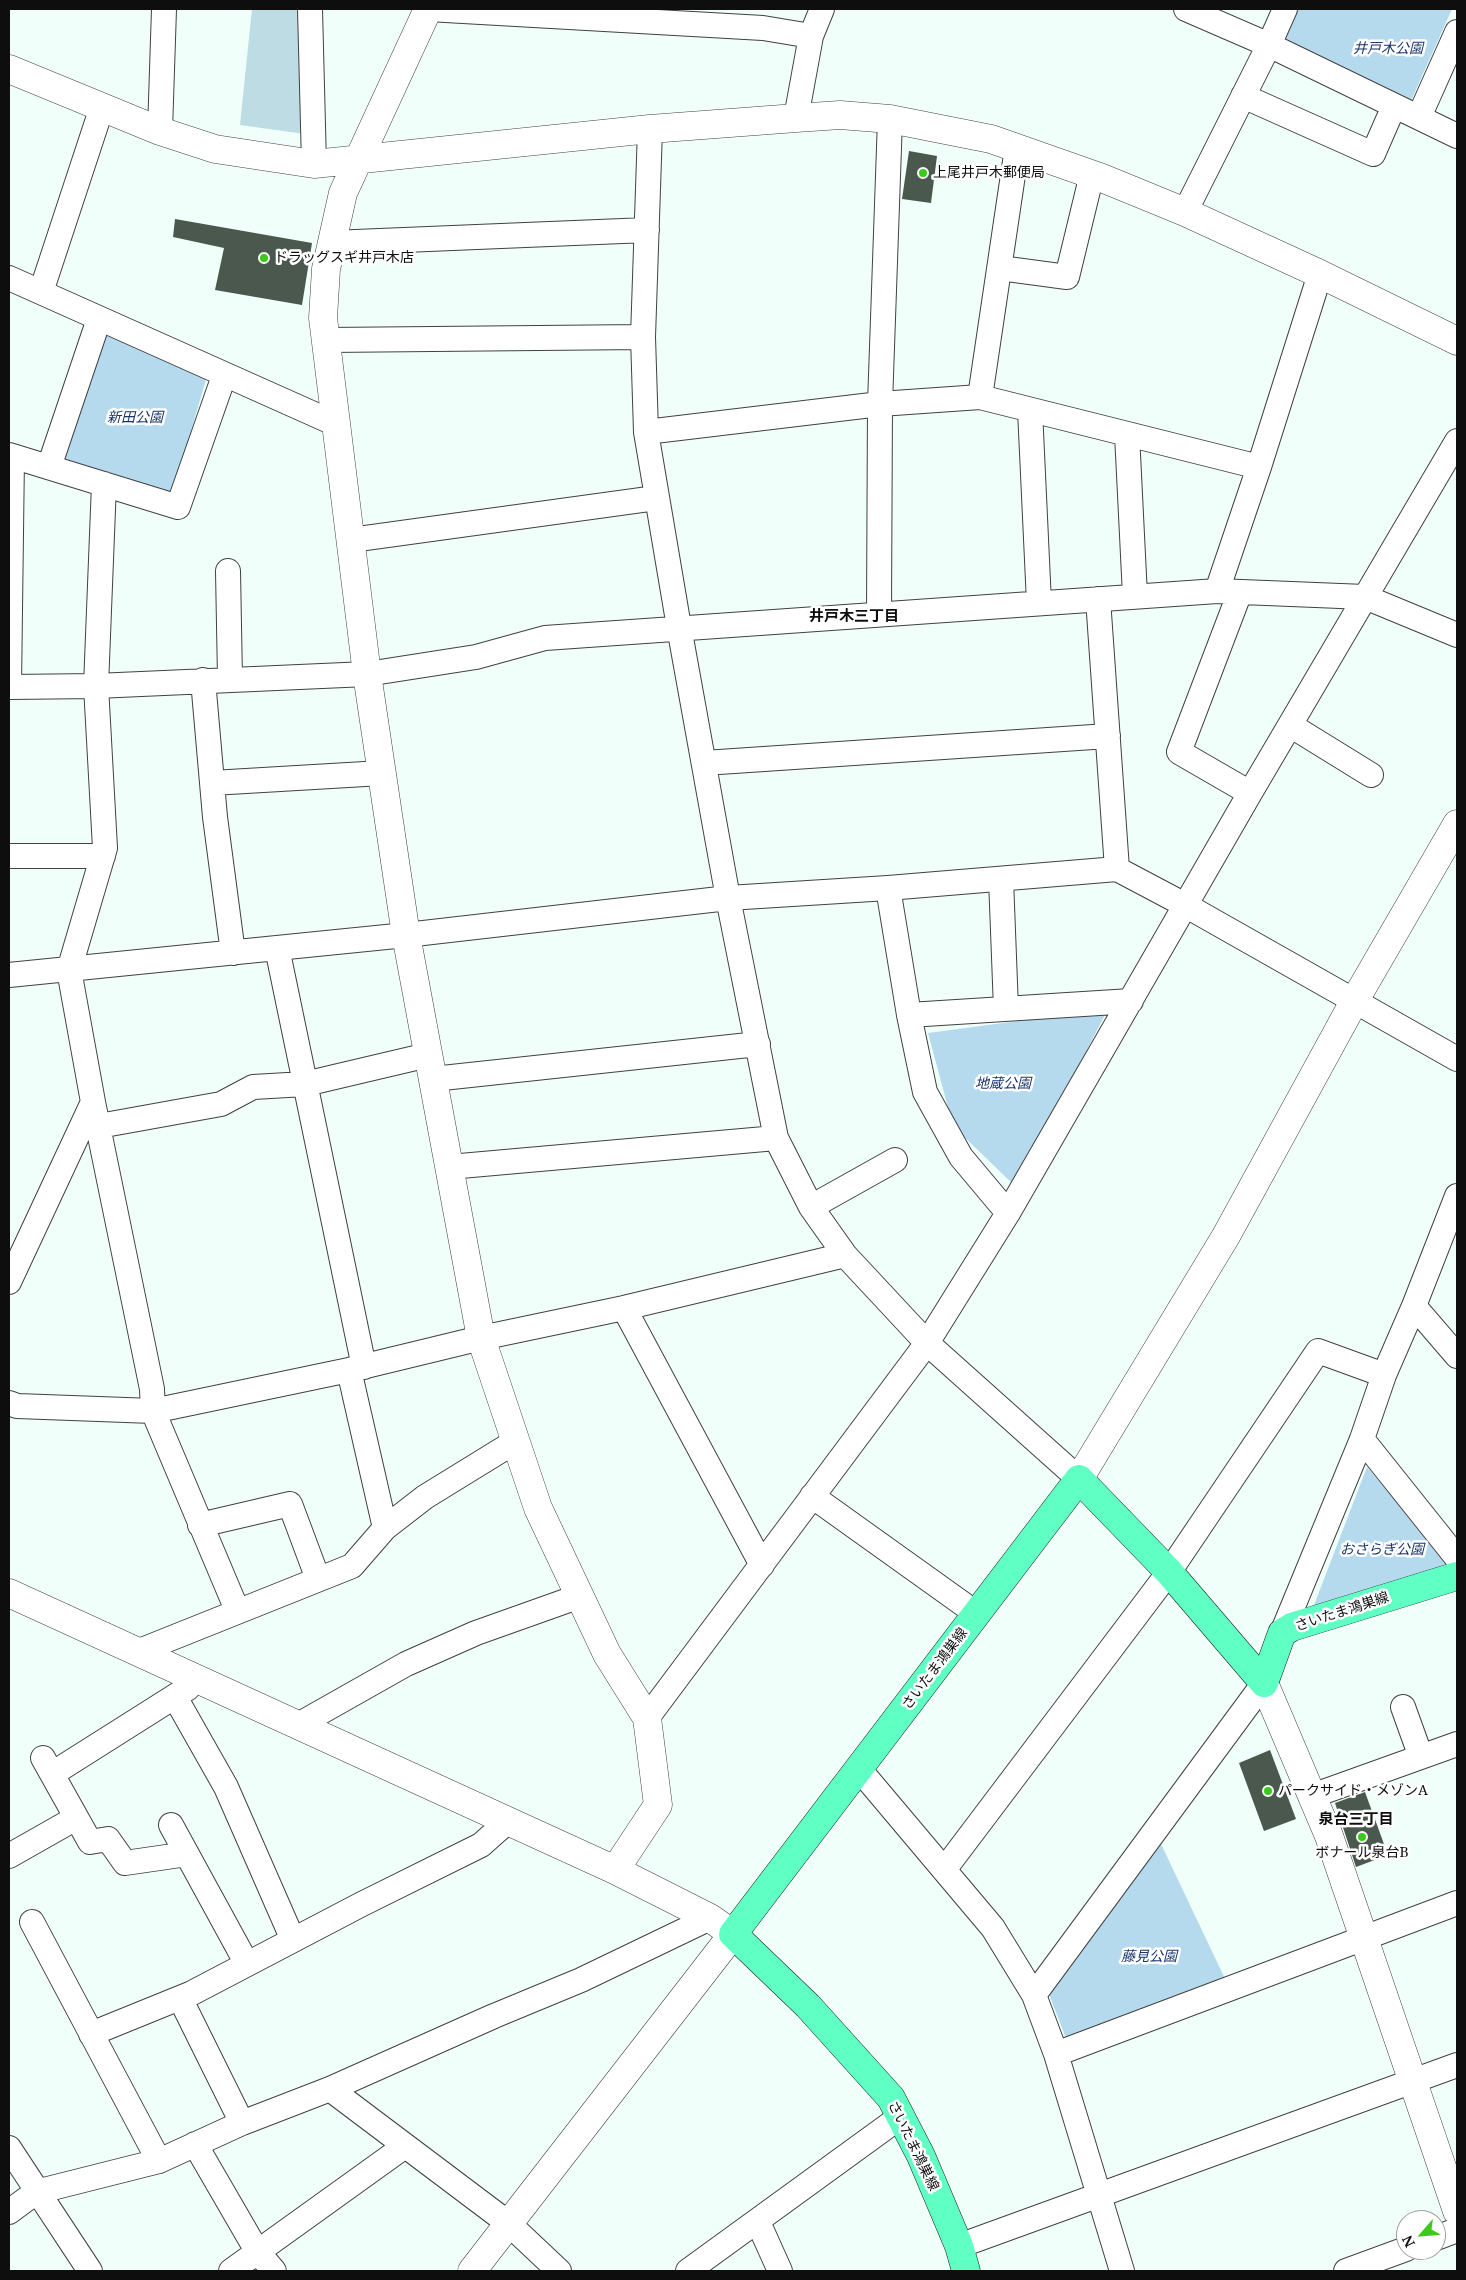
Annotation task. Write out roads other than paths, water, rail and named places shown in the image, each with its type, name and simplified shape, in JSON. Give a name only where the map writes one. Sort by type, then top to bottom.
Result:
[{"type":"main road","points":[[1079,1479],[1170,1572],[1264,1683]]},
{"type":"main road","name":"さいたま鴻巣線","points":[[962,2259],[922,2156],[890,2098],[808,2006],[733,1934],[1079,1479]]},
{"type":"main road","name":"さいたま鴻巣線","points":[[1264,1683],[1282,1633],[1292,1627],[1457,1576]]},
{"type":"street","points":[[160,131],[164,9]]},
{"type":"street","points":[[310,9],[314,164]]},
{"type":"street","points":[[614,1870],[658,1805],[647,1718],[607,1654],[538,1508],[481,1338],[406,935],[367,674],[323,318],[326,269],[343,192],[428,9],[763,28],[811,36]]},
{"type":"street","points":[[796,118],[811,36],[822,9]]},
{"type":"street","points":[[1186,9],[1269,46],[1457,136]]},
{"type":"street","points":[[1184,212],[1269,46],[1285,9]]},
{"type":"street","points":[[1418,117],[1457,32]]},
{"type":"street","points":[[9,69],[160,131],[215,149],[314,164],[650,129],[840,115],[890,119],[991,139],[1092,174],[1184,212],[1320,274],[1457,341]]},
{"type":"street","points":[[1243,96],[1373,154],[1394,106]]},
{"type":"street","points":[[41,292],[102,107]]},
{"type":"street","points":[[879,614],[880,404],[890,119]]},
{"type":"street","points":[[650,129],[643,337],[646,432],[656,498],[728,898],[776,1138],[811,1208],[845,1255],[927,1343],[1079,1479],[1226,1236],[1356,1000],[1457,824]]},
{"type":"street","points":[[980,397],[1017,148]]},
{"type":"street","points":[[1000,268],[1067,277],[1092,174]]},
{"type":"street","points":[[332,243],[647,230]]},
{"type":"street","points":[[1217,591],[1259,467],[1320,274]]},
{"type":"street","points":[[9,278],[224,376],[336,424]]},
{"type":"street","points":[[48,467],[99,319]]},
{"type":"street","points":[[327,340],[643,337]]},
{"type":"street","points":[[224,376],[178,507],[11,455],[9,687],[96,686],[367,674],[476,657],[545,638],[679,627],[1217,591],[1365,597],[1457,635]]},
{"type":"street","points":[[646,432],[880,404],[980,397],[1259,467]]},
{"type":"street","points":[[1030,410],[1039,603]]},
{"type":"street","points":[[1126,434],[1134,596]]},
{"type":"street","points":[[647,1718],[927,1343],[1008,1213],[1250,793],[1457,441]]},
{"type":"street","points":[[104,484],[96,686],[105,848],[69,970],[93,1102],[152,1389],[153,1411],[237,1610]]},
{"type":"street","points":[[351,540],[656,498]]},
{"type":"street","points":[[228,571],[230,679]]},
{"type":"street","points":[[1240,592],[1179,752],[1250,793]]},
{"type":"street","points":[[1098,599],[1117,869]]},
{"type":"street","points":[[203,680],[212,783],[233,953]]},
{"type":"street","points":[[1290,725],[1371,775]]},
{"type":"street","points":[[704,763],[1108,736]]},
{"type":"street","points":[[212,783],[382,773]]},
{"type":"street","points":[[9,856],[103,856]]},
{"type":"street","points":[[9,975],[406,935],[728,898],[888,888],[1117,869],[1356,1000],[1457,1059]]},
{"type":"street","points":[[1000,879],[1006,1009]]},
{"type":"street","points":[[888,888],[910,1015],[926,1092],[961,1157],[1008,1213]]},
{"type":"street","points":[[278,948],[305,1084],[385,1528]]},
{"type":"street","points":[[910,1015],[1131,1001]]},
{"type":"street","points":[[99,1126],[221,1104],[253,1087],[305,1084],[431,1067],[758,1044]]},
{"type":"street","points":[[9,1282],[93,1102]]},
{"type":"street","points":[[449,1168],[776,1138]]},
{"type":"street","points":[[811,1208],[895,1160]]},
{"type":"street","points":[[1282,1633],[1362,1439],[1384,1375],[1414,1306],[1457,1196]]},
{"type":"street","points":[[11,1410],[153,1411],[356,1369],[481,1338],[624,1308],[845,1255]]},
{"type":"street","points":[[1414,1306],[1457,1356]]},
{"type":"street","points":[[624,1308],[762,1565]]},
{"type":"street","points":[[944,1870],[1170,1572],[1318,1351],[1384,1375]]},
{"type":"street","points":[[1362,1439],[1457,1558]]},
{"type":"street","points":[[137,1652],[237,1610],[352,1566],[385,1528],[425,1497],[516,1441]]},
{"type":"street","points":[[812,1496],[977,1614]]},
{"type":"street","points":[[200,1525],[290,1504],[318,1579]]},
{"type":"street","points":[[9,1593],[614,1870],[710,1918],[733,1934],[472,2271]]},
{"type":"street","points":[[298,1725],[406,1664],[476,1632],[580,1596]]},
{"type":"street","points":[[186,1854],[125,1863],[108,1839],[90,1842],[47,1766],[175,1697],[199,1680]]},
{"type":"street","points":[[1264,1683],[1328,1836],[1457,2211]]},
{"type":"street","points":[[1034,1995],[1264,1683]]},
{"type":"street","points":[[175,1697],[226,1787],[293,1940]]},
{"type":"street","points":[[1403,1707],[1421,1757]]},
{"type":"street","points":[[1312,1796],[1457,1744]]},
{"type":"street","points":[[859,1769],[994,1928],[1034,1995],[1056,2054],[1122,2271]]},
{"type":"street","points":[[9,1856],[76,1818]]},
{"type":"street","points":[[91,2034],[180,1998],[481,1845],[508,1821]]},
{"type":"street","points":[[171,1825],[247,1964]]},
{"type":"street","points":[[1056,2054],[1362,1937],[1457,1903]]},
{"type":"street","points":[[9,2212],[36,2192],[159,2161],[242,2123],[330,2089],[494,2016],[581,1980],[710,1918]]},
{"type":"street","points":[[32,1922],[159,2161]]},
{"type":"street","points":[[180,1998],[242,2123]]},
{"type":"street","points":[[962,2259],[1100,2196],[1457,2065]]},
{"type":"street","points":[[330,2089],[508,2223],[558,2271]]},
{"type":"street","points":[[688,2271],[900,2117]]},
{"type":"street","points":[[195,2144],[257,2252],[274,2271]]},
{"type":"street","points":[[231,2271],[405,2146]]},
{"type":"street","points":[[9,2148],[36,2192],[90,2271]]},
{"type":"street","points":[[758,2222],[780,2271]]},
{"type":"street","points":[[1346,2271],[1396,2253]]},
{"type":"place","name":"上尾井戸木郵便局","points":[[923,173]]},
{"type":"place","name":"ドラッグスギ井戸木店","points":[[264,258]]},
{"type":"place","name":"パークサイド・メゾンA","points":[[1268,1791]]},
{"type":"place","name":"ボナール泉台B","points":[[1362,1837]]},
{"type":"district","name":"井戸木三丁目","points":[[854,617]]},
{"type":"district","name":"泉台三丁目","points":[[1356,1820]]},
{"type":"park label","name":"井戸木公園","points":[[1388,49]]},
{"type":"park label","name":"新田公園","points":[[135,418]]},
{"type":"park label","name":"地蔵公園","points":[[1003,1084]]},
{"type":"park label","name":"おさらぎ公園","points":[[1382,1550]]},
{"type":"park label","name":"藤見公園","points":[[1149,1957]]}]
